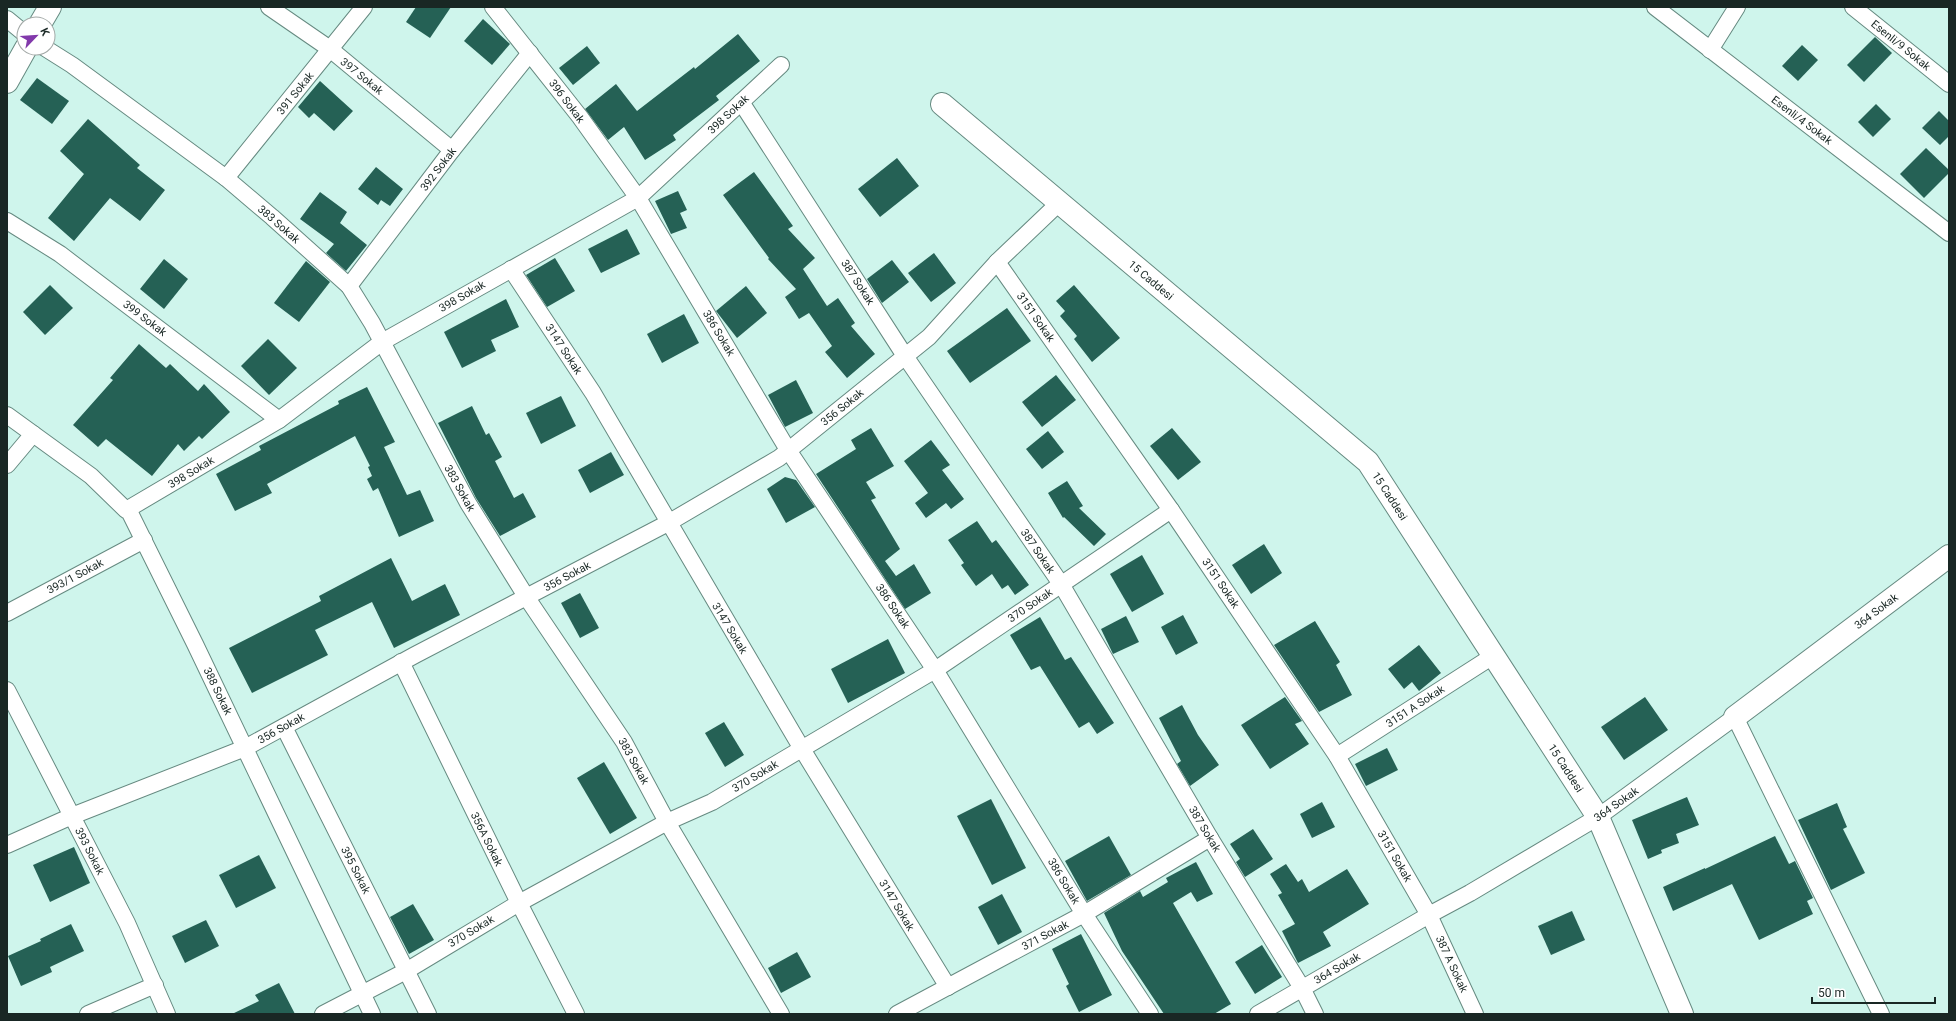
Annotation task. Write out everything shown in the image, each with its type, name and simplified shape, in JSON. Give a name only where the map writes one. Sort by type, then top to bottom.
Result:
[{"type":"street","points":[[45,16],[50,7]]},
{"type":"street","name":"397 Sokak","points":[[268,7],[330,49],[452,150]]},
{"type":"street","name":"391 Sokak","points":[[226,178],[364,7]]},
{"type":"street","name":"396 Sokak","points":[[493,7],[580,117],[638,198]]},
{"type":"street","name":"Esenli/4 Sokak","points":[[1655,7],[1949,233]]},
{"type":"street","points":[[1710,50],[1737,7]]},
{"type":"street","name":"Esenli/9 Sokak","points":[[1853,7],[1949,84]]},
{"type":"street","points":[[7,19],[16,26]]},
{"type":"street","name":"392 Sokak","points":[[349,286],[452,150],[530,53]]},
{"type":"street","points":[[7,82],[22,56]]},
{"type":"street","name":"383 Sokak","points":[[56,56],[226,178],[349,286],[382,342],[468,503],[527,598],[624,742],[667,822],[781,1014]]},
{"type":"street","name":"398 Sokak","points":[[128,509],[279,420],[382,342],[638,198],[781,65]]},
{"type":"street","name":"387 Sokak","points":[[741,102],[905,356],[1061,584],[1210,838],[1302,988],[1315,1014]]},
{"type":"street","name":"15 Caddesi","points":[[942,104],[1368,462],[1598,817],[1682,1014]]},
{"type":"street","name":"386 Sokak","points":[[638,198],[788,450],[935,670],[1084,914],[1150,1014]]},
{"type":"street","name":"356 Sokak","points":[[7,845],[72,816],[245,748],[401,662],[527,598],[668,523],[779,458],[929,337],[997,262],[1059,203]]},
{"type":"street","name":"399 Sokak","points":[[7,220],[60,254],[279,420]]},
{"type":"street","name":"3151 Sokak","points":[[997,262],[1171,510],[1338,756],[1429,915]]},
{"type":"street","name":"3147 Sokak","points":[[511,269],[593,393],[668,523],[802,748],[948,987]]},
{"type":"street","name":"388 Sokak","points":[[7,415],[91,476],[126,510],[128,509],[245,748],[372,1014]]},
{"type":"street","points":[[7,466],[32,434]]},
{"type":"street","name":"370 Sokak","points":[[323,1014],[406,971],[519,903],[667,822],[712,802],[935,670],[1171,510]]},
{"type":"street","name":"393/1 Sokak","points":[[7,613],[144,540]]},
{"type":"street","name":"364 Sokak","points":[[1258,1014],[1429,915],[1470,893],[1598,817],[1735,717],[1949,556]]},
{"type":"street","name":"3151 A Sokak","points":[[1338,756],[1493,656]]},
{"type":"street","name":"356A Sokak","points":[[401,662],[519,903],[576,1014]]},
{"type":"street","name":"393 Sokak","points":[[7,690],[128,923],[167,1014]]},
{"type":"street","points":[[1735,717],[1880,1014]]},
{"type":"street","name":"395 Sokak","points":[[284,727],[428,1014]]},
{"type":"street","name":"371 Sokak","points":[[897,1014],[1084,914],[1210,838]]},
{"type":"street","name":"387 A Sokak","points":[[1429,915],[1476,1014]]},
{"type":"street","points":[[88,1014],[154,985]]},
{"type":"building","points":[[416,7],[451,7],[430,38],[406,22]]},
{"type":"building","points":[[483,19],[510,44],[492,65],[464,41]]},
{"type":"building","points":[[738,34],[760,61],[716,96],[719,100],[673,135],[676,140],[645,160],[624,127],[608,140],[585,109],[616,84],[637,111],[694,67],[695,69]]},
{"type":"building","points":[[1875,37],[1892,53],[1864,82],[1847,65]]},
{"type":"building","points":[[1802,45],[1818,60],[1798,81],[1782,66]]},
{"type":"building","points":[[587,46],[600,63],[573,85],[559,68]]},
{"type":"building","points":[[37,78],[69,101],[52,124],[20,100]]},
{"type":"building","points":[[320,81],[353,111],[334,131],[314,113],[309,118],[298,107]]},
{"type":"building","points":[[1876,104],[1891,119],[1873,137],[1858,122]]},
{"type":"building","points":[[1939,111],[1949,121],[1949,136],[1940,145],[1922,128]]},
{"type":"building","points":[[88,119],[140,165],[137,168],[165,190],[140,221],[110,198],[74,241],[48,218],[84,174],[60,151]]},
{"type":"building","points":[[1926,148],[1949,170],[1949,173],[1924,198],[1900,174]]},
{"type":"building","points":[[897,158],[919,186],[880,217],[858,189]]},
{"type":"building","points":[[376,167],[403,189],[390,206],[381,200],[378,205],[358,189]]},
{"type":"building","points":[[754,172],[793,226],[788,229],[815,258],[803,269],[827,306],[838,298],[855,323],[851,326],[875,354],[847,378],[825,352],[832,346],[809,313],[799,319],[785,297],[796,289],[768,259],[769,258],[723,195]]},
{"type":"building","points":[[678,191],[687,210],[680,213],[687,228],[671,234],[655,201]]},
{"type":"building","points":[[320,192],[347,212],[340,223],[367,245],[346,271],[326,253],[334,244],[300,219]]},
{"type":"building","points":[[627,229],[640,254],[601,273],[588,249]]},
{"type":"building","points":[[934,253],[956,283],[931,302],[908,273]]},
{"type":"building","points":[[555,258],[575,291],[547,307],[526,275]]},
{"type":"building","points":[[164,259],[188,279],[164,309],[140,289]]},
{"type":"building","points":[[892,260],[909,282],[882,303],[867,279]]},
{"type":"building","points":[[306,261],[330,282],[299,322],[274,303]]},
{"type":"building","points":[[50,285],[73,308],[45,335],[23,312]]},
{"type":"building","points":[[1074,285],[1120,338],[1092,362],[1074,339],[1077,336],[1060,316],[1065,311],[1056,301]]},
{"type":"building","points":[[746,286],[767,313],[737,338],[716,311]]},
{"type":"building","points":[[506,299],[519,327],[491,340],[496,351],[462,368],[444,332]]},
{"type":"building","points":[[1007,308],[1031,341],[970,383],[947,351]]},
{"type":"building","points":[[684,314],[699,343],[662,363],[647,334]]},
{"type":"building","points":[[268,339],[297,368],[269,395],[241,366]]},
{"type":"building","points":[[139,344],[166,368],[170,364],[198,391],[204,384],[230,412],[202,439],[199,436],[184,451],[178,444],[152,476],[106,439],[98,447],[73,425],[113,380],[110,378]]},
{"type":"building","points":[[1056,375],[1076,400],[1042,427],[1022,402]]},
{"type":"building","points":[[796,380],[813,413],[785,427],[768,395]]},
{"type":"building","points":[[367,387],[395,442],[384,447],[407,495],[420,490],[434,521],[399,537],[378,488],[373,491],[367,479],[372,476],[368,467],[370,466],[355,436],[267,484],[272,493],[235,511],[216,474],[261,450],[259,446],[339,404],[338,401]]},
{"type":"building","points":[[561,396],[576,426],[541,444],[526,413]]},
{"type":"building","points":[[472,406],[486,435],[489,433],[502,457],[495,461],[514,498],[523,493],[536,517],[500,536],[476,498],[438,423]]},
{"type":"building","points":[[871,428],[894,466],[866,482],[876,498],[871,500],[900,549],[885,561],[896,576],[914,564],[931,593],[905,609],[816,474],[856,449],[851,440]]},
{"type":"building","points":[[1172,428],[1201,462],[1178,480],[1150,446]]},
{"type":"building","points":[[1048,431],[1064,452],[1042,469],[1026,449]]},
{"type":"building","points":[[931,440],[950,465],[942,470],[964,499],[951,509],[946,503],[926,518],[915,503],[928,493],[904,461]]},
{"type":"building","points":[[611,452],[624,475],[590,493],[578,470]]},
{"type":"building","points":[[785,477],[796,480],[815,507],[786,523],[767,489]]},
{"type":"building","points":[[1067,481],[1083,506],[1079,508],[1106,534],[1094,546],[1064,517],[1063,518],[1048,493]]},
{"type":"building","points":[[977,521],[992,543],[996,540],[1029,585],[1015,595],[1008,585],[1002,589],[992,574],[976,586],[961,565],[964,563],[948,540]]},
{"type":"building","points":[[1264,544],[1282,573],[1251,594],[1232,565]]},
{"type":"building","points":[[1142,555],[1164,594],[1132,612],[1110,574]]},
{"type":"building","points":[[391,558],[412,601],[445,584],[460,615],[394,648],[372,602],[315,630],[328,655],[252,693],[229,648],[321,601],[319,596]]},
{"type":"building","points":[[580,593],[599,628],[580,638],[561,603]]},
{"type":"building","points":[[1183,615],[1198,643],[1176,655],[1161,627]]},
{"type":"building","points":[[1126,616],[1139,642],[1113,654],[1101,629]]},
{"type":"building","points":[[1040,617],[1065,660],[1071,657],[1114,723],[1097,734],[1089,722],[1079,728],[1040,666],[1031,670],[1010,635]]},
{"type":"building","points":[[1315,621],[1340,662],[1336,665],[1352,695],[1319,712],[1274,645]]},
{"type":"building","points":[[888,639],[905,673],[848,703],[831,669]]},
{"type":"building","points":[[1419,645],[1441,673],[1419,691],[1412,682],[1404,689],[1388,669]]},
{"type":"building","points":[[1285,697],[1302,721],[1295,724],[1309,744],[1270,769],[1241,725]]},
{"type":"building","points":[[1645,697],[1668,730],[1624,760],[1601,727]]},
{"type":"building","points":[[1182,705],[1198,735],[1219,765],[1190,786],[1177,764],[1181,761],[1159,718]]},
{"type":"building","points":[[724,722],[744,755],[725,767],[705,733]]},
{"type":"building","points":[[1387,748],[1398,770],[1366,786],[1355,764]]},
{"type":"building","points":[[604,762],[637,818],[610,834],[577,778]]},
{"type":"building","points":[[1687,797],[1699,825],[1676,834],[1679,843],[1661,850],[1662,853],[1648,859],[1632,820]]},
{"type":"building","points":[[991,799],[1026,868],[992,885],[957,816]]},
{"type":"building","points":[[1322,802],[1335,827],[1312,838],[1300,814]]},
{"type":"building","points":[[1837,803],[1847,827],[1843,829],[1865,873],[1831,890],[1798,820]]},
{"type":"building","points":[[1253,829],[1273,859],[1245,877],[1236,862],[1240,859],[1230,844]]},
{"type":"building","points":[[1109,836],[1131,875],[1087,901],[1065,861]]},
{"type":"building","points":[[1775,836],[1789,864],[1795,861],[1813,898],[1807,901],[1813,914],[1759,940],[1732,884],[1673,911],[1663,887]]},
{"type":"building","points":[[74,847],[90,883],[50,902],[33,865]]},
{"type":"building","points":[[259,855],[276,888],[236,908],[219,875]]},
{"type":"building","points":[[1196,862],[1213,894],[1197,902],[1191,892],[1173,903],[1231,1004],[1214,1014],[1164,1014],[1122,951],[1104,913],[1140,891],[1143,897],[1168,882],[1166,878]]},
{"type":"building","points":[[1286,864],[1298,882],[1302,879],[1309,892],[1347,869],[1369,904],[1323,932],[1331,946],[1298,963],[1282,931],[1295,924],[1278,895],[1282,893],[1270,874]]},
{"type":"building","points":[[1002,894],[1022,932],[998,945],[978,907]]},
{"type":"building","points":[[413,904],[434,940],[409,954],[390,917]]},
{"type":"building","points":[[1572,911],[1585,940],[1551,955],[1538,926]]},
{"type":"building","points":[[206,920],[219,946],[185,963],[172,936]]},
{"type":"building","points":[[71,924],[84,951],[50,967],[52,972],[21,986],[8,956],[41,941],[40,939]]},
{"type":"building","points":[[1081,934],[1112,995],[1079,1012],[1066,986],[1069,984],[1052,949]]},
{"type":"building","points":[[1262,945],[1282,977],[1255,994],[1235,962]]},
{"type":"building","points":[[797,952],[811,977],[781,993],[768,968]]},
{"type":"building","points":[[279,983],[295,1014],[232,1014],[259,1001],[255,995]]}]
